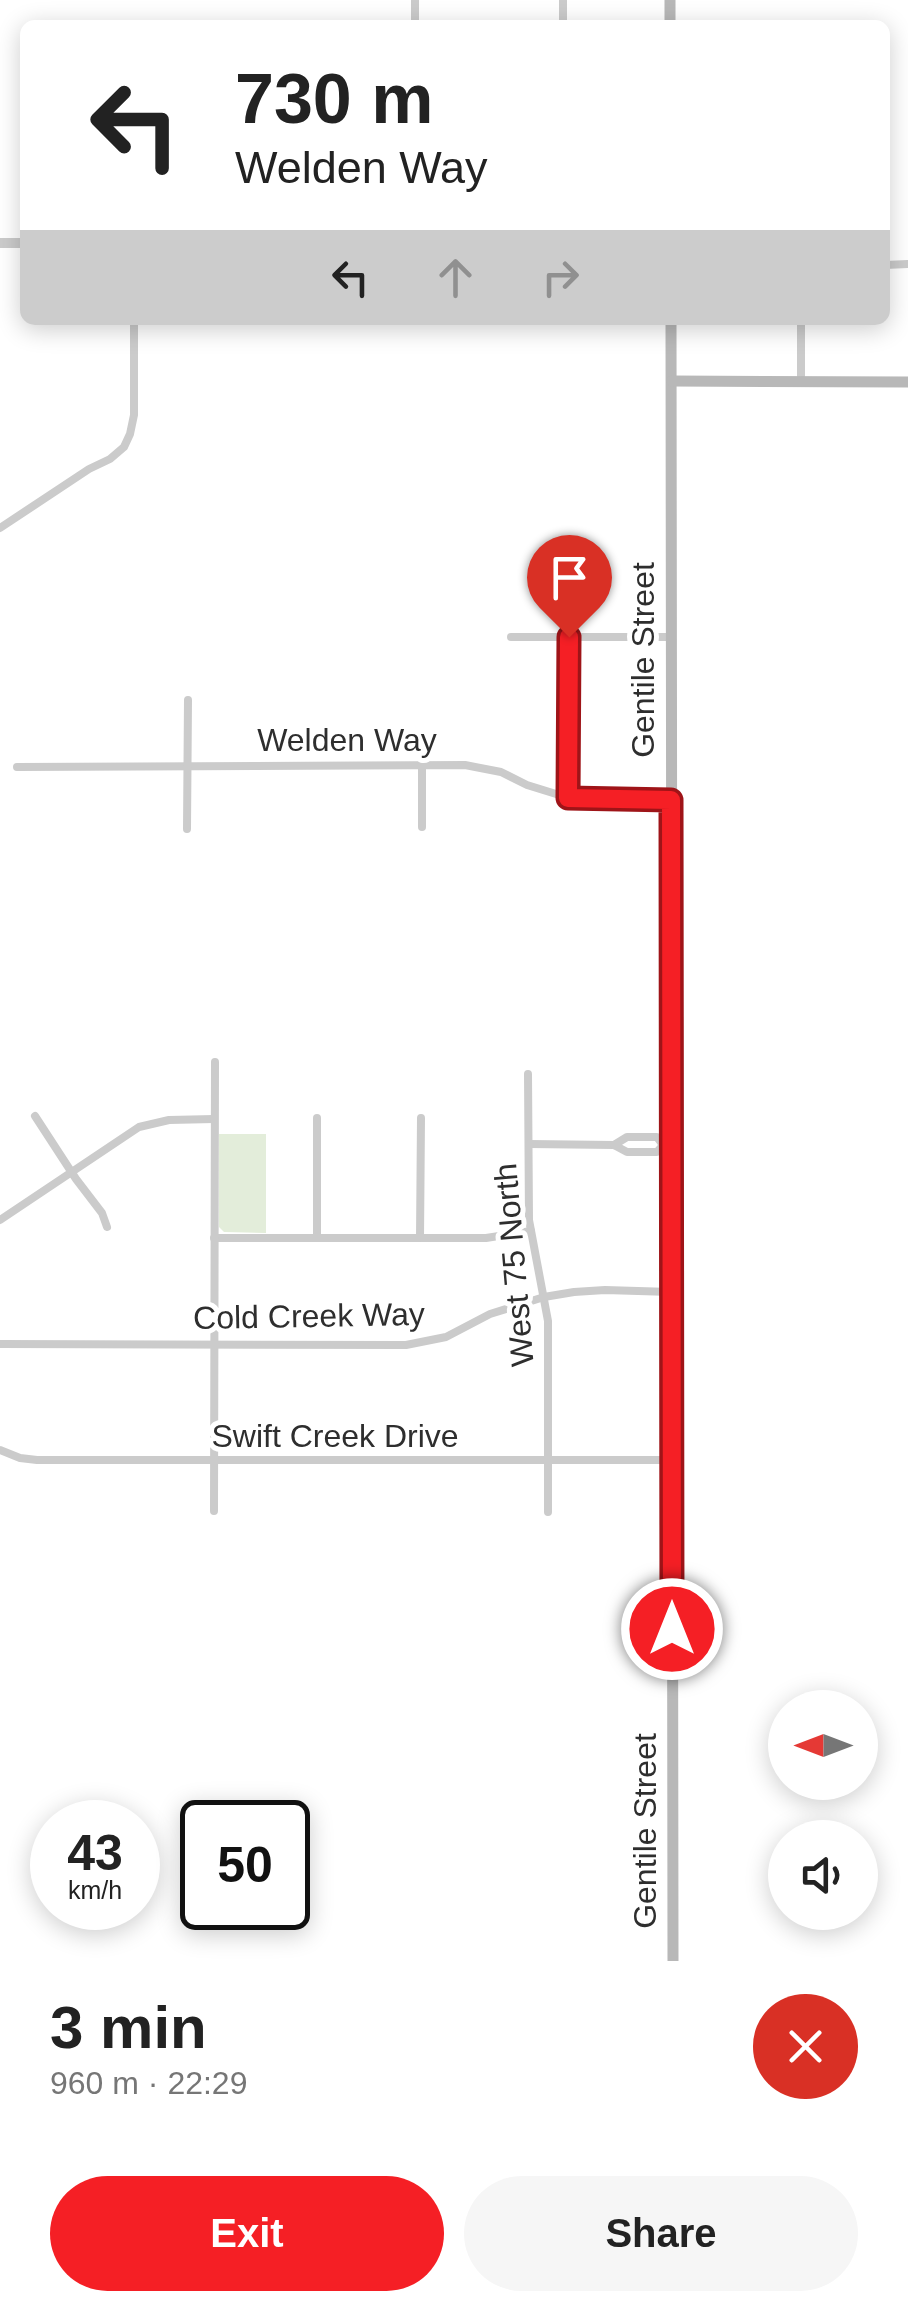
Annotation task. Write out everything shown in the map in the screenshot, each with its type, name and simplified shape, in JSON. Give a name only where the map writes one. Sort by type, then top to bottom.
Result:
[{"type":"main road","name":"Gentile Street","points":[[672,325],[667,1145],[673,1961]]},
{"type":"main road","points":[[672,381],[908,382]]},
{"type":"street","points":[[0,528],[124,447],[134,415],[134,325]]},
{"type":"street","points":[[801,325],[801,382]]},
{"type":"street","points":[[511,637],[671,636]]},
{"type":"street","points":[[568,798],[569,637]]},
{"type":"street","points":[[187,829],[188,700]]},
{"type":"street","points":[[422,765],[422,827]]},
{"type":"street","name":"Welden Way","points":[[17,767],[465,765],[501,772],[526,785],[568,798],[671,800]]},
{"type":"street","points":[[214,1510],[215,1062]]},
{"type":"street","name":"West 75 North","points":[[528,1074],[530,1231],[548,1322],[548,1512]]},
{"type":"street","points":[[35,1116],[102,1214],[107,1228]]},
{"type":"street","points":[[317,1118],[318,1238]]},
{"type":"street","points":[[420,1238],[421,1118]]},
{"type":"street","points":[[0,1220],[139,1127],[168,1120],[214,1119]]},
{"type":"street","points":[[529,1144],[614,1145],[627,1152],[657,1152],[667,1145],[657,1137],[627,1137],[614,1145]]},
{"type":"street","points":[[214,1238],[486,1238],[530,1231]]},
{"type":"street","name":"Cold Creek Way","points":[[0,1344],[417,1343],[446,1337],[490,1314],[544,1297],[605,1290],[671,1292]]},
{"type":"street","name":"Swift Creek Drive","points":[[0,1450],[38,1460],[672,1460]]},
{"type":"green space","points":[[219,1134],[266,1134],[266,1233],[224,1232],[219,1227]]},
{"type":"route","points":[[569,637],[568,798],[671,800],[672,1629]]}]
